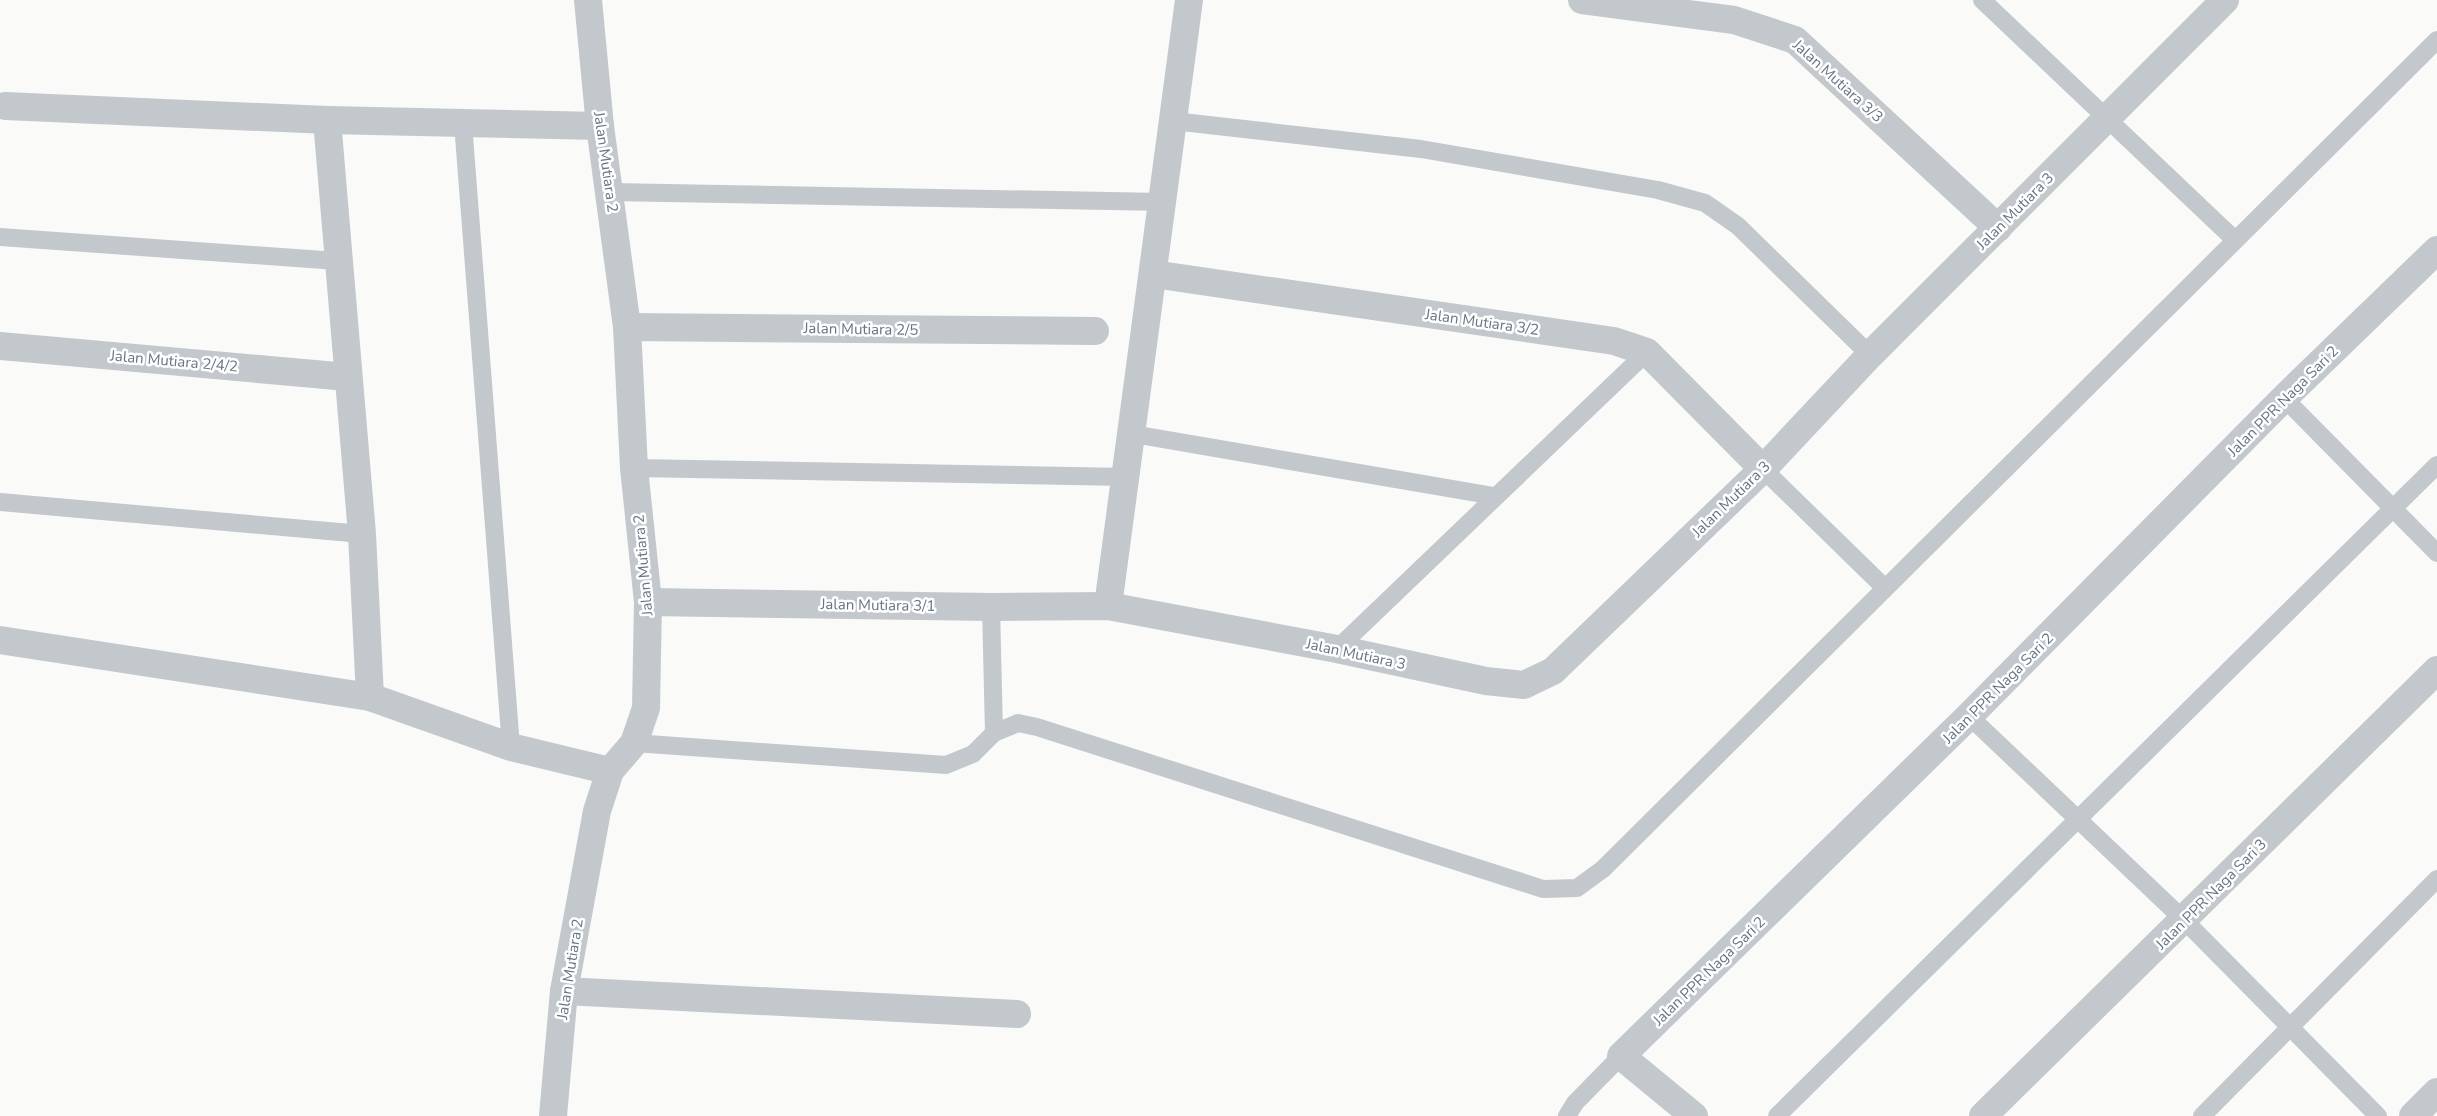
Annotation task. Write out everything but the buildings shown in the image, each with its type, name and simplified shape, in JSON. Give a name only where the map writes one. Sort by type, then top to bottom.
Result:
[{"type":"street","name":"Jalan Mutiara 2","points":[[553,1116],[564,991],[597,811],[610,771],[634,743],[646,708],[648,602],[634,468],[627,327],[600,126],[588,0]]},
{"type":"street","points":[[1108,606],[1133,434],[1189,0]]},
{"type":"street","name":"Jalan Mutiara 3/3","points":[[1582,0],[1734,20],[1795,40],[1998,228]]},
{"type":"street","name":"Jalan Mutiara 3","points":[[1108,606],[1337,649],[1486,681],[1524,685],[1552,671],[1763,469],[1870,355],[2225,0]]},
{"type":"street","points":[[5,106],[326,120],[600,126]]},
{"type":"street","points":[[326,120],[362,534],[370,697]]},
{"type":"street","name":"Jalan PPR Naga Sari 2","points":[[1622,1056],[1970,716],[2284,398],[2437,250]]},
{"type":"street","name":"Jalan Mutiara 3/2","points":[[1153,274],[1614,341],[1646,352],[1763,469]]},
{"type":"street","name":"Jalan Mutiara 2/5","points":[[627,327],[1095,331]]},
{"type":"street","name":"Jalan Mutiara 2/4/2","points":[[0,346],[348,377]]},
{"type":"street","name":"Jalan Mutiara 3/1","points":[[648,602],[991,607],[1108,606]]},
{"type":"street","points":[[0,640],[370,697],[511,747],[610,771]]},
{"type":"street","name":"Jalan PPR Naga Sari 3","points":[[1983,1116],[2437,670]]},
{"type":"street","points":[[564,991],[1017,1014]]},
{"type":"street","points":[[1622,1056],[1694,1116]]},
{"type":"street","points":[[2413,1116],[2437,1092]]},
{"type":"lane","points":[[1982,0],[2235,240]]},
{"type":"lane","points":[[634,743],[946,765],[973,754],[994,734],[1018,722],[1037,726],[1543,889],[1577,888],[1602,870],[1884,587],[2004,471],[2437,40]]},
{"type":"lane","points":[[1173,121],[1421,149],[1658,190],[1705,204],[1738,226],[1870,355]]},
{"type":"lane","points":[[463,123],[511,747]]},
{"type":"lane","points":[[610,192],[1163,202]]},
{"type":"lane","points":[[0,236],[337,261]]},
{"type":"lane","points":[[1337,649],[1494,496],[1646,352]]},
{"type":"lane","points":[[2284,398],[2392,510],[2437,553]]},
{"type":"lane","points":[[1133,434],[1494,496]]},
{"type":"lane","points":[[1777,1116],[2437,465]]},
{"type":"lane","points":[[634,468],[1127,477]]},
{"type":"lane","points":[[1763,469],[1884,587]]},
{"type":"lane","points":[[0,502],[362,534]]},
{"type":"lane","points":[[991,607],[994,734]]},
{"type":"lane","points":[[1970,716],[2184,920],[2378,1116]]},
{"type":"lane","points":[[2202,1116],[2437,879]]},
{"type":"lane","points":[[1567,1116],[1575,1104],[1622,1056]]}]
